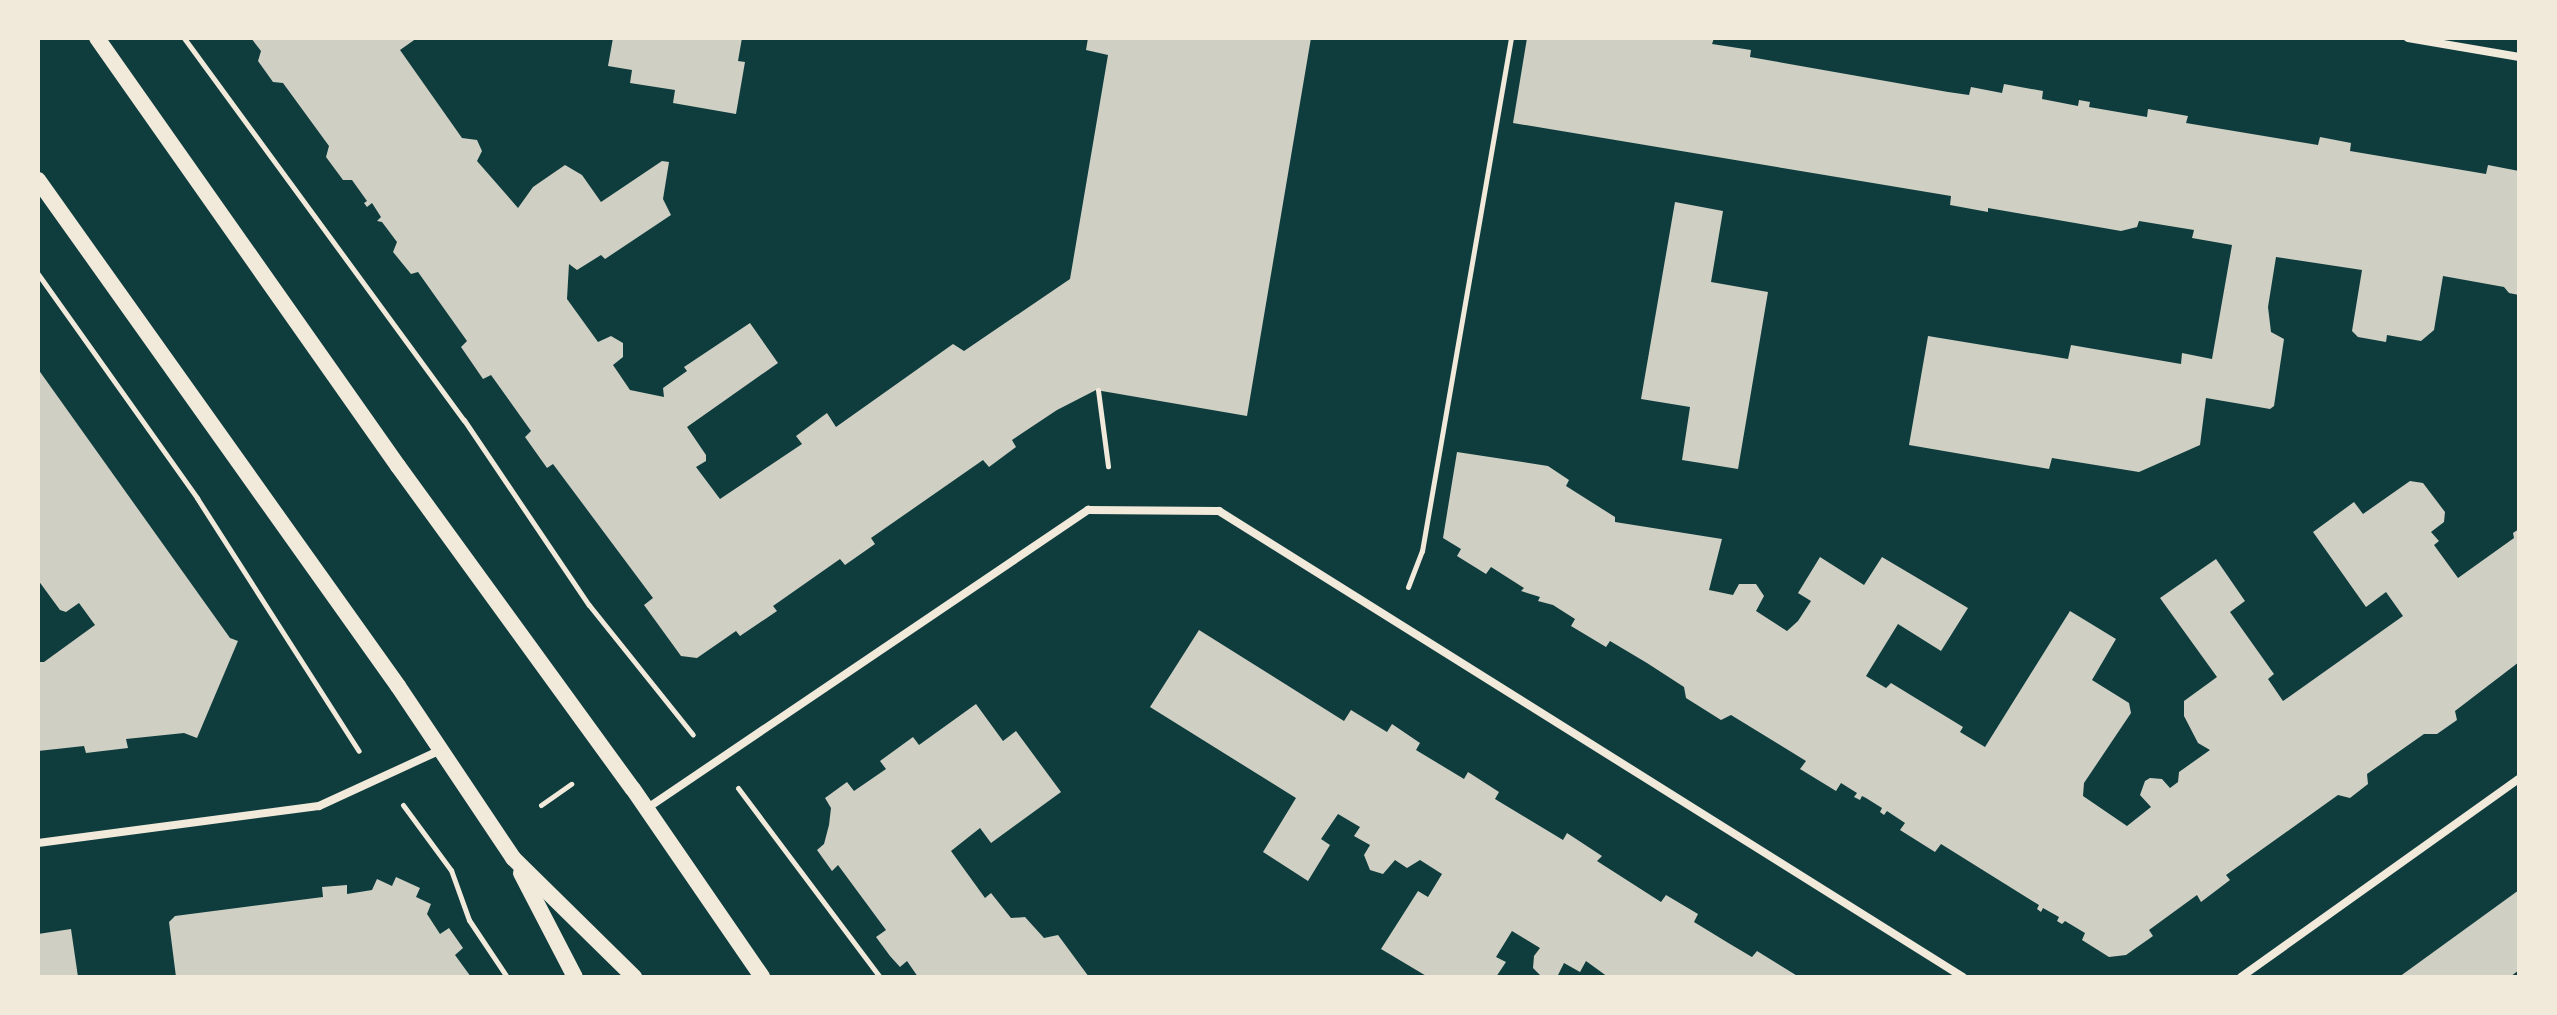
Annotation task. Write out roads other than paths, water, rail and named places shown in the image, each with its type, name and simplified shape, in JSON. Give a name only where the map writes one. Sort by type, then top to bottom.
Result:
[{"type":"main road","points":[[97,38],[398,466],[646,809],[762,977]]},
{"type":"main road","points":[[38,180],[441,750],[513,858],[575,977]]},
{"type":"main road","points":[[513,858],[634,977]]},
{"type":"street","points":[[2408,38],[2519,57]]},
{"type":"street","points":[[646,809],[1088,510],[1219,511],[1963,977]]},
{"type":"street","points":[[38,843],[319,806],[441,750]]},
{"type":"street","points":[[2241,977],[2519,779]]}]
